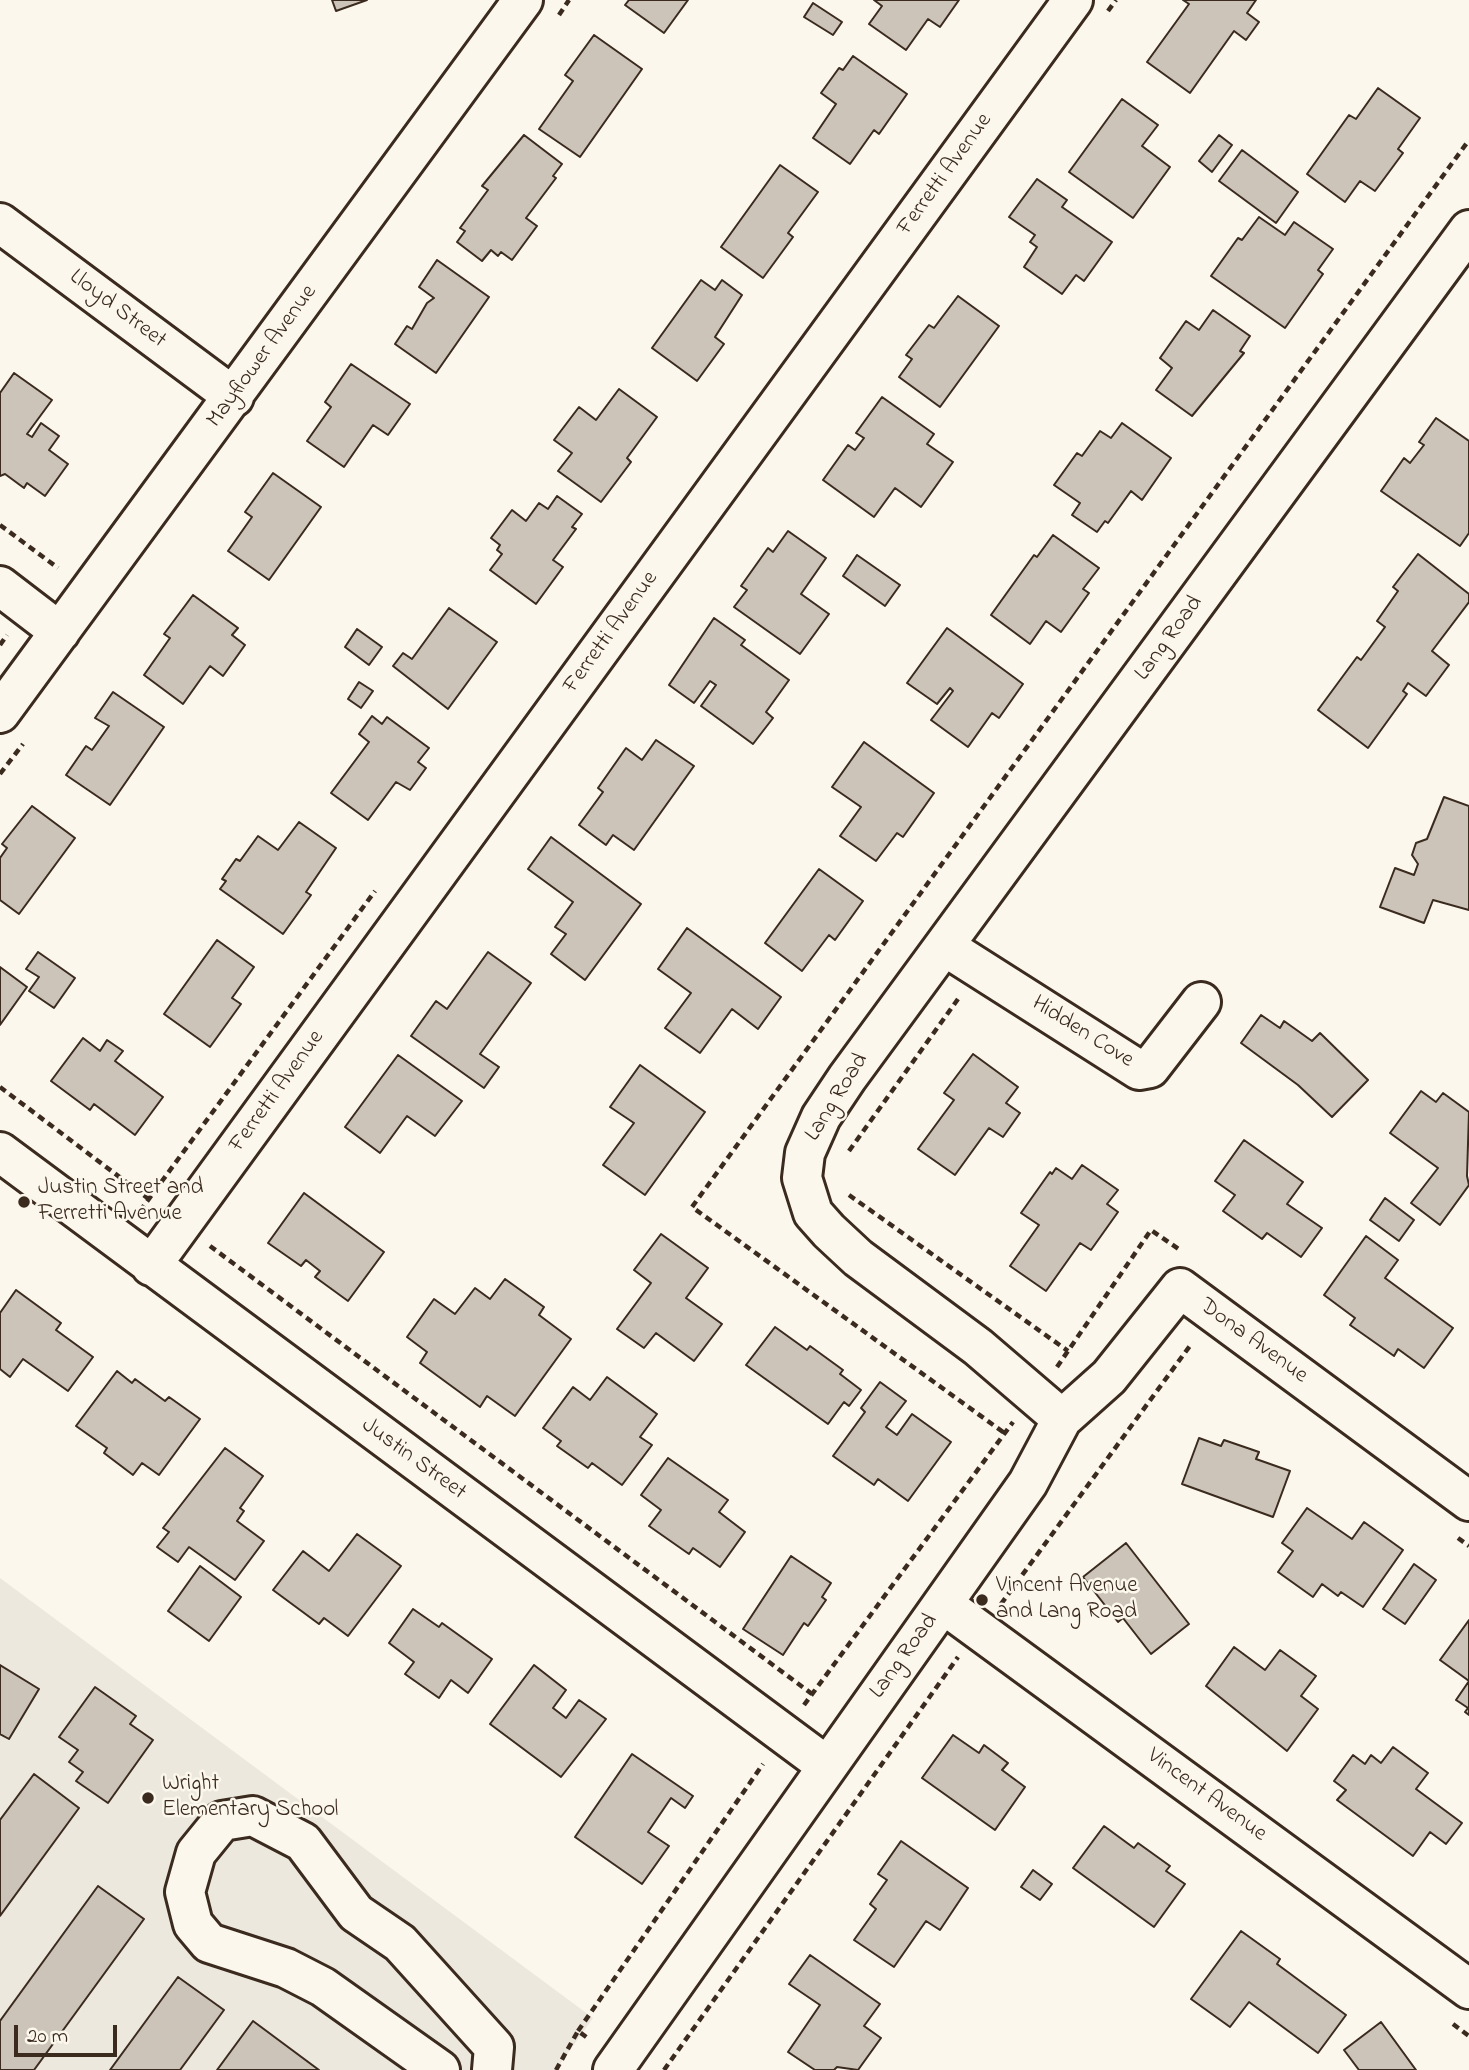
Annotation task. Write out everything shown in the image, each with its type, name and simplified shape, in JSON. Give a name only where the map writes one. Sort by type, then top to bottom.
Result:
[{"type":"street","name":"Mayflower Avenue","points":[[0,713],[523,0]]},
{"type":"street","name":"Ferretti Avenue","points":[[151,1266],[1073,0]]},
{"type":"street","name":"Lloyd Street","points":[[0,223],[234,397]]},
{"type":"street","name":"Lang Road","points":[[613,2070],[1028,1483],[1062,1419],[978,1347],[858,1258],[829,1231],[813,1213],[802,1178],[804,1153],[821,1117],[944,946],[1469,230]]},
{"type":"street","points":[[0,586],[60,632]]},
{"type":"street","name":"Hidden Cove","points":[[944,946],[1139,1070],[1150,1068],[1201,1002]]},
{"type":"street","name":"Justin Street","points":[[0,1152],[827,1766]]},
{"type":"street","name":"Dona Avenue","points":[[1062,1419],[1109,1377],[1180,1288],[1469,1502]]},
{"type":"street","name":"Vincent Avenue","points":[[943,1604],[1469,1989]]},
{"type":"street","points":[[440,2070],[323,1987],[286,1968],[209,1943],[193,1924],[185,1892],[196,1853],[222,1821],[253,1816],[303,1842],[356,1913],[400,1944],[494,2047],[492,2070]]},
{"type":"path","points":[[0,525],[58,568]]},
{"type":"path","points":[[844,1161],[980,969]]},
{"type":"path","points":[[0,1087],[813,1694]]},
{"type":"path","points":[[845,1192],[1068,1351]]},
{"type":"path","points":[[664,2070],[949,1667],[980,1630],[1214,1313]]},
{"type":"shaded area","name":"Wright Elementary School","points":[[0,1578],[593,2018],[556,2070],[0,2070]]},
{"type":"building","points":[[332,0],[367,0],[336,11]]},
{"type":"building","points":[[629,0],[688,0],[664,33],[625,5]]},
{"type":"building","points":[[874,0],[959,0],[940,27],[928,19],[906,50],[869,24],[882,6]]},
{"type":"building","points":[[1183,0],[1256,0],[1247,13],[1259,22],[1246,40],[1234,31],[1190,93],[1147,62],[1189,4]]},
{"type":"building","points":[[813,3],[842,22],[833,35],[804,17]]},
{"type":"building","points":[[594,35],[642,69],[580,157],[539,129],[573,81],[565,75]]},
{"type":"building","points":[[853,56],[907,94],[879,134],[874,130],[850,164],[813,138],[836,104],[821,93],[839,68],[843,70]]},
{"type":"building","points":[[1378,88],[1420,118],[1398,149],[1403,153],[1375,191],[1360,181],[1345,202],[1307,174],[1349,115],[1356,119]]},
{"type":"building","points":[[1122,99],[1158,125],[1142,146],[1170,167],[1133,218],[1069,172]]},
{"type":"building","points":[[524,135],[562,164],[553,176],[556,178],[526,218],[537,226],[512,260],[501,252],[498,256],[491,250],[482,261],[457,242],[465,231],[460,228],[488,190],[482,186]]},
{"type":"building","points":[[1219,135],[1232,145],[1212,172],[1199,161]]},
{"type":"building","points":[[1242,150],[1298,192],[1276,223],[1219,181]]},
{"type":"building","points":[[780,165],[818,192],[788,233],[793,237],[763,278],[721,247]]},
{"type":"building","points":[[1037,179],[1067,200],[1062,207],[1112,242],[1084,281],[1076,275],[1062,294],[1024,267],[1037,247],[1030,242],[1035,235],[1009,217]]},
{"type":"building","points":[[1259,217],[1285,235],[1294,222],[1333,249],[1318,270],[1323,274],[1285,328],[1211,276],[1238,238],[1242,240]]},
{"type":"building","points":[[437,260],[489,297],[436,373],[395,344],[407,326],[412,329],[427,303],[434,298],[419,287]]},
{"type":"building","points":[[701,280],[715,290],[722,280],[742,295],[715,337],[724,344],[697,381],[652,348]]},
{"type":"building","points":[[958,296],[999,326],[940,407],[899,377],[912,359],[906,355],[929,325],[934,328]]},
{"type":"building","points":[[1213,310],[1250,336],[1240,351],[1244,353],[1192,416],[1156,390],[1172,368],[1160,358],[1186,321],[1199,330]]},
{"type":"building","points":[[351,364],[410,404],[388,435],[373,425],[344,467],[307,441],[331,407],[325,402]]},
{"type":"building","points":[[14,373],[52,400],[27,434],[32,437],[41,423],[59,436],[49,450],[68,464],[45,496],[27,483],[24,488],[5,474],[0,476],[0,393]]},
{"type":"building","points":[[619,389],[657,417],[627,458],[631,462],[601,502],[558,471],[572,453],[554,440],[579,407],[596,420]]},
{"type":"building","points":[[882,397],[934,434],[927,444],[953,462],[921,507],[895,488],[874,517],[823,480],[848,445],[855,450],[864,438],[856,433]]},
{"type":"building","points":[[1436,418],[1469,441],[1469,533],[1460,546],[1381,491],[1404,458],[1410,463],[1424,445],[1419,442]]},
{"type":"building","points":[[1122,423],[1171,458],[1142,500],[1131,491],[1108,523],[1105,521],[1097,532],[1072,515],[1080,503],[1054,485],[1077,453],[1082,456],[1100,431],[1111,438]]},
{"type":"building","points":[[273,473],[321,507],[269,580],[228,551],[252,517],[245,512]]},
{"type":"building","points":[[557,496],[582,514],[572,527],[576,529],[553,560],[563,567],[536,604],[490,570],[502,554],[497,550],[500,545],[491,538],[512,510],[526,521],[539,503],[548,509]]},
{"type":"building","points":[[788,531],[826,558],[801,594],[829,614],[800,654],[734,607],[747,590],[741,586],[768,548],[773,552]]},
{"type":"building","points":[[1053,535],[1099,568],[1083,589],[1089,593],[1061,632],[1046,621],[1030,644],[991,615],[1034,555],[1037,557]]},
{"type":"building","points":[[1418,554],[1469,594],[1469,602],[1432,651],[1449,665],[1426,696],[1408,683],[1403,691],[1407,694],[1368,748],[1318,710],[1357,657],[1361,660],[1385,627],[1377,621],[1398,591],[1393,587]]},
{"type":"building","points":[[857,555],[900,585],[885,606],[843,576]]},
{"type":"building","points":[[193,595],[238,628],[232,635],[245,645],[223,676],[210,666],[183,704],[144,675],[170,638],[164,634]]},
{"type":"building","points":[[449,608],[497,642],[448,709],[393,666],[403,653],[412,659]]},
{"type":"building","points":[[714,618],[745,640],[741,645],[789,680],[766,712],[773,718],[753,744],[701,706],[716,685],[710,681],[694,703],[669,685]]},
{"type":"building","points":[[947,628],[1023,684],[999,718],[992,713],[968,747],[931,720],[953,691],[950,688],[937,704],[907,683]]},
{"type":"building","points":[[357,629],[382,647],[369,665],[345,647]]},
{"type":"building","points":[[359,682],[373,691],[361,708],[348,699]]},
{"type":"building","points":[[113,692],[164,727],[110,805],[66,775],[86,746],[92,750],[109,726],[95,718]]},
{"type":"building","points":[[372,716],[382,724],[387,717],[429,748],[418,762],[426,768],[410,790],[396,782],[368,820],[331,793],[369,742],[359,734]]},
{"type":"building","points":[[656,740],[694,766],[634,850],[613,835],[606,845],[579,825],[603,792],[598,788],[626,748],[642,760]]},
{"type":"building","points":[[864,742],[934,793],[903,837],[897,833],[876,861],[840,836],[861,807],[832,787]]},
{"type":"building","points":[[1444,797],[1469,806],[1469,910],[1433,900],[1424,923],[1380,907],[1395,868],[1414,875],[1418,864],[1412,855],[1416,843],[1427,839]]},
{"type":"building","points":[[32,806],[75,838],[19,914],[0,900],[0,858],[7,848],[2,844]]},
{"type":"building","points":[[299,822],[336,848],[306,892],[311,895],[283,934],[220,889],[226,881],[222,879],[236,859],[240,861],[258,836],[278,850]]},
{"type":"building","points":[[551,837],[641,904],[585,980],[551,954],[566,934],[555,927],[573,902],[528,869]]},
{"type":"building","points":[[819,869],[863,901],[835,940],[829,935],[802,971],[765,943]]},
{"type":"building","points":[[687,928],[781,997],[758,1029],[732,1009],[700,1053],[665,1028],[691,993],[658,969]]},
{"type":"building","points":[[217,940],[254,967],[232,998],[241,1004],[210,1047],[164,1014]]},
{"type":"building","points":[[38,952],[75,978],[54,1008],[29,991],[39,977],[26,969]]},
{"type":"building","points":[[488,952],[531,983],[480,1054],[499,1067],[484,1088],[411,1036],[436,1001],[447,1009]]},
{"type":"building","points":[[0,967],[27,987],[0,1025]]},
{"type":"building","points":[[1261,1015],[1280,1028],[1284,1021],[1312,1041],[1320,1033],[1368,1080],[1332,1117],[1298,1085],[1241,1043]]},
{"type":"building","points":[[83,1038],[100,1051],[107,1040],[123,1051],[115,1061],[163,1097],[135,1135],[94,1104],[90,1110],[51,1081]]},
{"type":"building","points":[[973,1054],[1018,1087],[1006,1103],[1020,1113],[1003,1137],[989,1128],[955,1175],[918,1149],[954,1100],[944,1093]]},
{"type":"building","points":[[398,1055],[462,1101],[435,1136],[407,1116],[380,1153],[345,1127]]},
{"type":"building","points":[[640,1065],[705,1112],[645,1195],[603,1165],[634,1123],[610,1107]]},
{"type":"building","points":[[1421,1091],[1436,1102],[1443,1093],[1469,1112],[1469,1185],[1440,1225],[1411,1203],[1438,1168],[1390,1133]]},
{"type":"building","points":[[1244,1140],[1303,1182],[1287,1204],[1322,1228],[1301,1257],[1267,1233],[1262,1239],[1223,1211],[1235,1195],[1215,1181]]},
{"type":"building","points":[[1082,1165],[1118,1190],[1107,1204],[1118,1212],[1091,1250],[1080,1243],[1046,1291],[1010,1266],[1039,1225],[1021,1213],[1050,1172],[1052,1174],[1056,1168],[1072,1179]]},
{"type":"building","points":[[304,1193],[384,1252],[348,1301],[315,1277],[320,1271],[306,1260],[301,1266],[268,1243]]},
{"type":"building","points":[[1385,1198],[1414,1220],[1399,1241],[1370,1220]]},
{"type":"building","points":[[661,1234],[708,1268],[686,1298],[722,1324],[694,1361],[656,1333],[644,1348],[617,1329],[651,1283],[634,1270]]},
{"type":"building","points":[[1366,1236],[1398,1260],[1385,1278],[1453,1328],[1424,1368],[1398,1349],[1394,1356],[1350,1325],[1355,1318],[1324,1295]]},
{"type":"building","points":[[505,1279],[544,1307],[539,1315],[571,1339],[515,1416],[487,1396],[480,1407],[420,1363],[427,1352],[407,1337],[434,1299],[455,1314],[475,1288],[490,1299]]},
{"type":"building","points":[[16,1290],[61,1323],[56,1330],[93,1357],[68,1391],[23,1359],[10,1377],[0,1369],[0,1313]]},
{"type":"building","points":[[775,1327],[807,1350],[810,1346],[843,1370],[840,1374],[861,1390],[849,1406],[844,1402],[828,1424],[746,1365]]},
{"type":"building","points":[[117,1371],[132,1383],[135,1379],[165,1401],[169,1397],[200,1419],[159,1475],[142,1463],[133,1475],[104,1453],[107,1448],[76,1426]]},
{"type":"building","points":[[607,1377],[657,1414],[640,1437],[652,1445],[622,1485],[592,1463],[588,1468],[557,1446],[561,1441],[543,1428],[573,1387],[590,1400]]},
{"type":"building","points":[[880,1382],[906,1401],[886,1427],[897,1435],[912,1414],[951,1442],[908,1501],[878,1479],[874,1485],[833,1456],[865,1412],[861,1408]]},
{"type":"building","points":[[1199,1438],[1221,1446],[1224,1440],[1259,1452],[1256,1459],[1290,1471],[1273,1517],[1182,1484]]},
{"type":"building","points":[[225,1448],[263,1476],[240,1508],[244,1511],[237,1521],[264,1541],[235,1580],[189,1547],[178,1562],[157,1547],[169,1532],[163,1528]]},
{"type":"building","points":[[668,1458],[728,1500],[719,1512],[745,1532],[720,1567],[693,1548],[689,1554],[649,1526],[661,1510],[641,1495]]},
{"type":"building","points":[[1307,1508],[1352,1539],[1364,1522],[1403,1550],[1363,1607],[1341,1592],[1338,1596],[1322,1584],[1313,1597],[1278,1572],[1293,1551],[1282,1543]]},
{"type":"building","points":[[357,1534],[401,1566],[348,1636],[324,1618],[319,1624],[273,1590],[303,1551],[329,1571]]},
{"type":"building","points":[[1126,1543],[1189,1624],[1151,1654],[1123,1618],[1118,1622],[1083,1577]]},
{"type":"building","points":[[791,1556],[831,1583],[822,1597],[826,1600],[808,1626],[804,1623],[783,1655],[743,1629]]},
{"type":"building","points":[[1414,1564],[1436,1580],[1405,1624],[1383,1609]]},
{"type":"building","points":[[200,1566],[241,1597],[209,1641],[168,1611]]},
{"type":"building","points":[[413,1609],[439,1627],[442,1623],[492,1659],[468,1693],[451,1680],[439,1698],[405,1674],[414,1662],[389,1643]]},
{"type":"building","points":[[1469,1620],[1469,1681],[1440,1660]]},
{"type":"building","points":[[1234,1647],[1265,1670],[1280,1650],[1316,1676],[1301,1696],[1318,1709],[1287,1751],[1206,1686]]},
{"type":"building","points":[[0,1665],[39,1689],[9,1739],[0,1734]]},
{"type":"building","points":[[534,1665],[566,1690],[553,1708],[566,1718],[579,1700],[606,1719],[561,1777],[490,1724]]},
{"type":"building","points":[[1469,1681],[1469,1715],[1465,1712],[1468,1708],[1456,1700]]},
{"type":"building","points":[[95,1687],[136,1716],[130,1724],[153,1740],[108,1803],[76,1781],[83,1772],[69,1762],[78,1750],[59,1737]]},
{"type":"building","points":[[953,1735],[979,1753],[984,1745],[1008,1763],[1002,1770],[1025,1787],[995,1830],[922,1778]]},
{"type":"building","points":[[1393,1747],[1428,1773],[1416,1789],[1462,1823],[1446,1844],[1430,1832],[1413,1856],[1337,1800],[1346,1790],[1334,1781],[1353,1755],[1365,1764],[1371,1755],[1381,1763]]},
{"type":"building","points":[[632,1754],[693,1796],[685,1808],[671,1798],[648,1832],[669,1846],[642,1884],[575,1837]]},
{"type":"building","points":[[34,1774],[79,1808],[0,1916],[0,1820]]},
{"type":"building","points":[[1104,1826],[1134,1848],[1138,1843],[1170,1866],[1166,1871],[1185,1884],[1154,1927],[1073,1868]]},
{"type":"building","points":[[901,1841],[968,1888],[940,1930],[926,1921],[894,1967],[854,1940],[876,1909],[870,1904],[887,1880],[878,1874]]},
{"type":"building","points":[[1033,1870],[1052,1884],[1040,1900],[1021,1887]]},
{"type":"building","points":[[98,1886],[144,1919],[34,2070],[0,2070],[0,2021]]},
{"type":"building","points":[[1241,1931],[1280,1959],[1277,1964],[1346,2015],[1318,2053],[1249,2002],[1230,2027],[1191,1999]]},
{"type":"building","points":[[810,1955],[880,2004],[864,2026],[881,2038],[858,2070],[837,2067],[834,2070],[815,2070],[788,2052],[820,2005],[789,1984]]},
{"type":"building","points":[[178,1977],[224,2010],[180,2070],[110,2070]]},
{"type":"building","points":[[253,2021],[319,2070],[217,2070]]},
{"type":"building","points":[[1381,2022],[1416,2070],[1359,2070],[1344,2050]]},
{"type":"place","name":"Justin Street and Ferretti Avenue","points":[[24,1202]]},
{"type":"place","name":"Vincent Avenue and Lang Road","points":[[982,1600]]},
{"type":"place","name":"Wright Elementary School","points":[[148,1798]]}]
